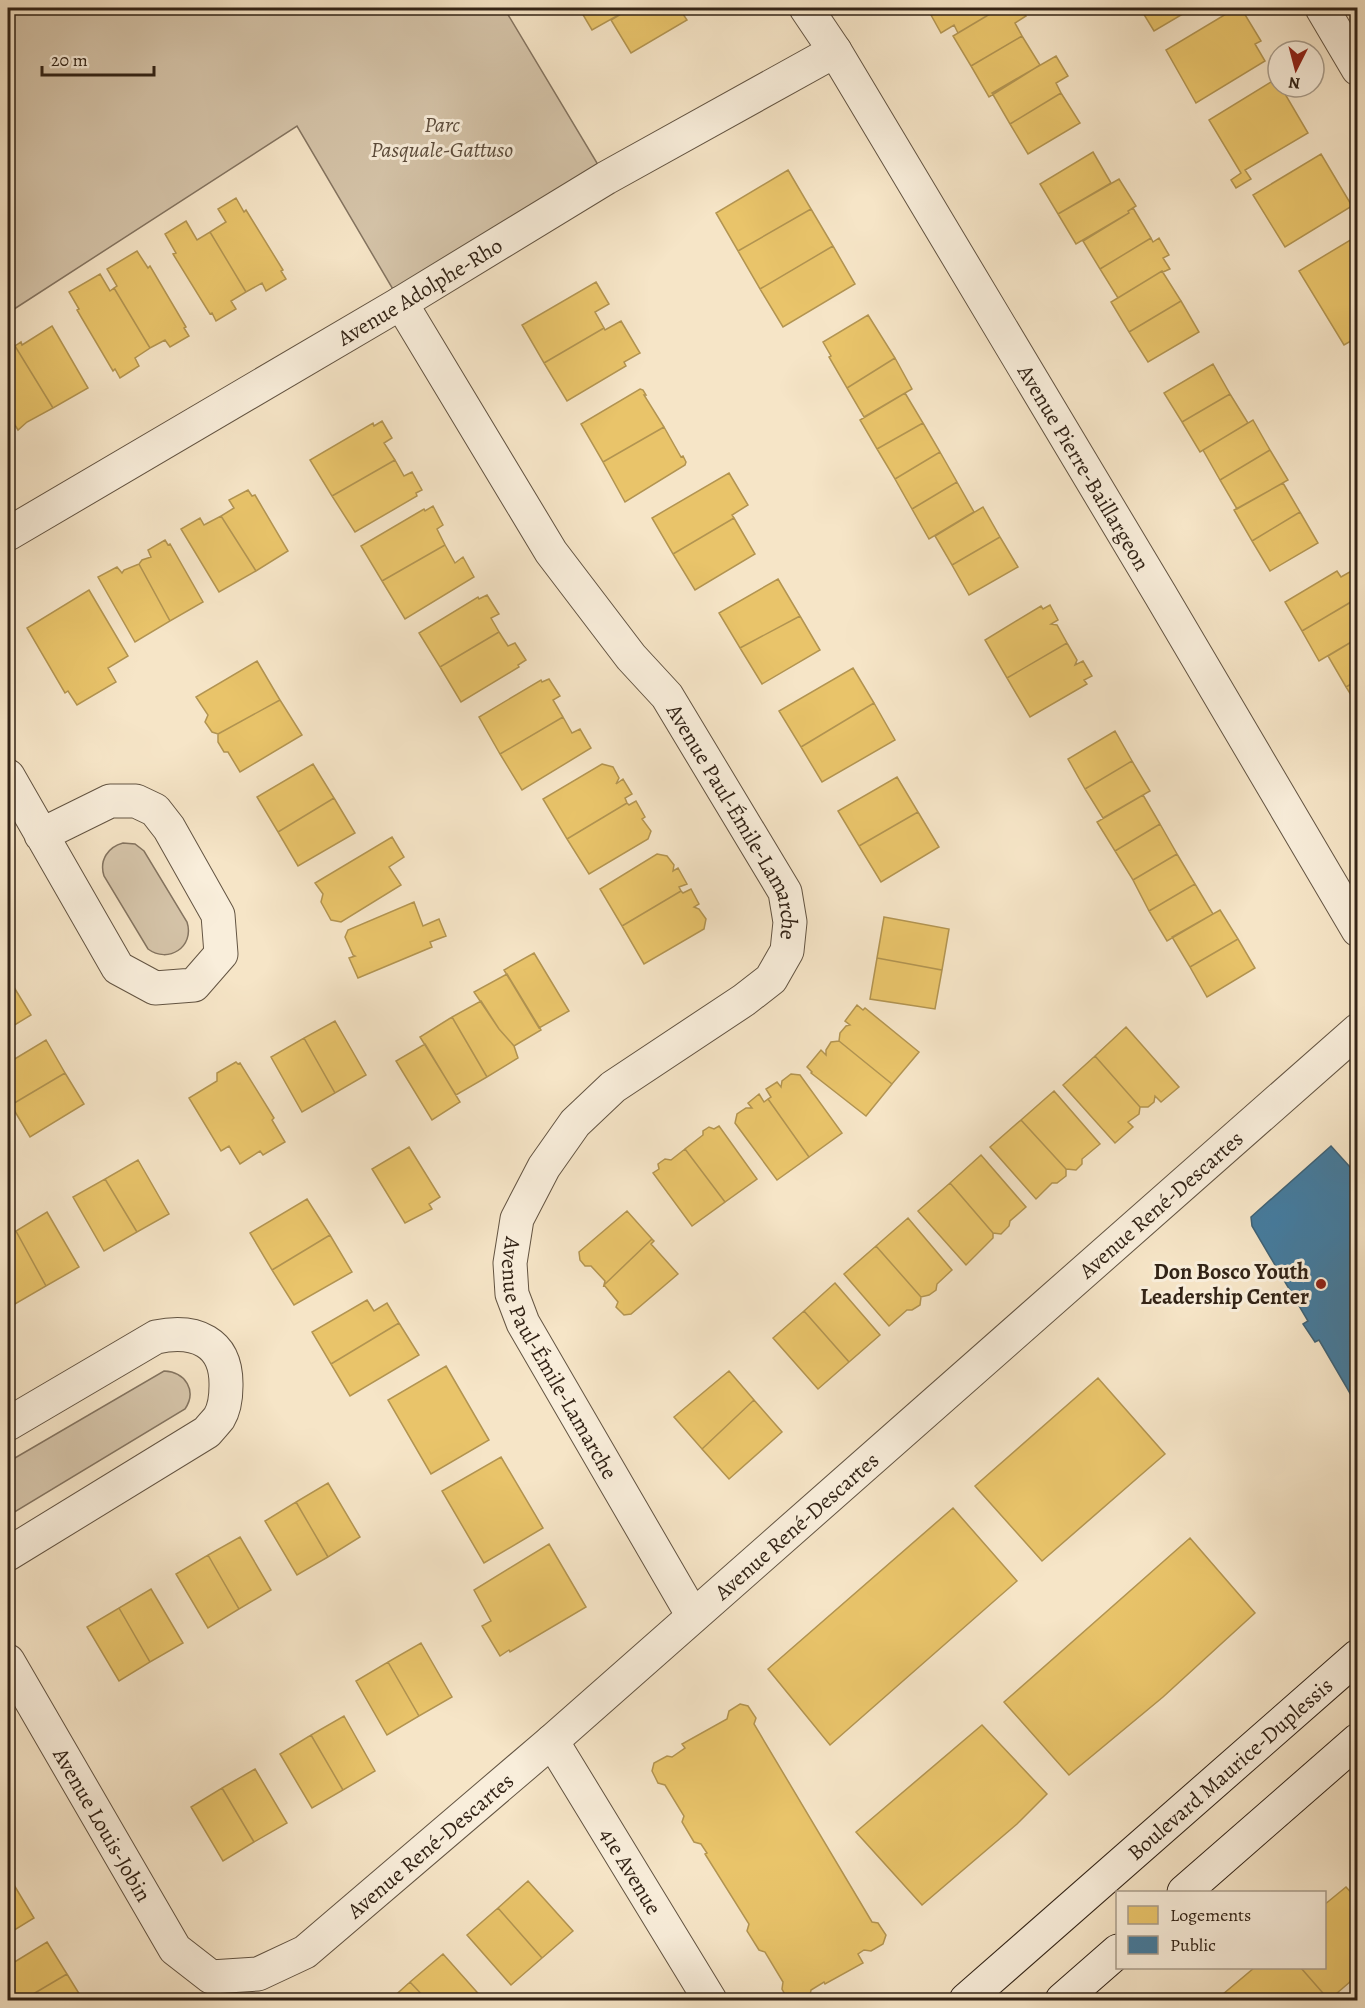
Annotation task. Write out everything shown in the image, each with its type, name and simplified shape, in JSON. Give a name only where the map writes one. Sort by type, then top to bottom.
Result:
[{"type":"street","name":"Avenue Pierre-Baillargeon","points":[[806,8],[1160,594],[1358,930]]},
{"type":"street","points":[[1322,8],[1358,69]]},
{"type":"street","name":"Avenue Adolphe-Rho","points":[[8,534],[401,303],[606,178],[834,51]]},
{"type":"street","name":"Avenue Paul-Émile-Lamarche","points":[[401,303],[551,552],[631,657],[666,696],[785,892],[790,922],[787,951],[771,979],[744,1000],[613,1087],[575,1123],[544,1167],[517,1219],[510,1263],[512,1294],[523,1323],[693,1616]]},
{"type":"street","points":[[8,776],[41,835],[118,968],[155,988],[194,985],[221,954],[218,915],[169,828],[155,810],[136,801],[110,801],[41,835]]},
{"type":"street","name":"Avenue René-Descartes","points":[[211,1977],[258,1974],[305,1952],[552,1741],[1358,1030]]},
{"type":"street","points":[[8,1424],[156,1337],[172,1334],[190,1336],[209,1342],[222,1357],[226,1377],[226,1397],[220,1416],[207,1432],[8,1554]]},
{"type":"street","name":"Boulevard Maurice-Duplessis","points":[[966,2001],[1358,1656]]},
{"type":"street","name":"Avenue Louis-Jobin","points":[[8,1661],[175,1949],[211,1977]]},
{"type":"street","points":[[1186,1891],[1358,1740]]},
{"type":"street","name":"41e Avenue","points":[[552,1741],[710,2001]]},
{"type":"street","points":[[1062,2001],[1116,1953]]},
{"type":"green space","name":"Parc Pasquale-Gattuso","points":[[8,8],[504,8],[606,178],[401,303],[297,126],[8,313]]},
{"type":"green space","points":[[123,843],[135,844],[144,851],[187,922],[187,939],[178,950],[171,954],[164,955],[148,949],[104,876],[103,865],[106,855]]},
{"type":"green space","points":[[164,1371],[178,1375],[187,1384],[190,1396],[185,1409],[8,1516],[8,1462]]},
{"type":"building: Logements","points":[[579,8],[631,8],[592,30]]},
{"type":"building: Logements","points":[[631,8],[679,8],[687,20],[631,53],[611,20]]},
{"type":"building: Logements","points":[[943,8],[1000,8],[958,33],[954,25],[941,33],[931,15]]},
{"type":"building: Logements","points":[[1000,8],[1020,8],[1026,16],[1015,23],[1022,36],[971,66],[953,36]]},
{"type":"building: Logements","points":[[1140,8],[1193,8],[1154,31]]},
{"type":"building: Logements","points":[[1236,8],[1241,8],[1261,41],[1255,44],[1265,61],[1196,103],[1166,50]]},
{"type":"building: Logements","points":[[1022,36],[1040,65],[989,97],[971,66]]},
{"type":"building: Logements","points":[[1056,56],[1068,76],[1056,83],[1061,93],[1010,124],[992,93]]},
{"type":"building: Logements","points":[[1266,85],[1266,99],[1288,99],[1308,133],[1245,170],[1251,179],[1236,188],[1231,180],[1241,173],[1209,120]]},
{"type":"building: Logements","points":[[1061,93],[1080,123],[1028,154],[1010,124]]},
{"type":"building: Logements","points":[[1093,152],[1111,183],[1058,214],[1040,184]]},
{"type":"building: Logements","points":[[1321,154],[1352,206],[1285,247],[1253,195]]},
{"type":"building: Logements","points":[[788,170],[811,209],[738,251],[716,213]]},
{"type":"building: Logements","points":[[1119,179],[1136,206],[1128,211],[1129,213],[1076,244],[1058,214]]},
{"type":"building: Logements","points":[[236,198],[244,212],[246,210],[283,270],[281,271],[286,279],[266,291],[262,283],[246,292],[210,232],[226,222],[218,209]]},
{"type":"building: Logements","points":[[1133,208],[1151,238],[1100,269],[1083,241],[1129,213],[1128,211]]},
{"type":"building: Logements","points":[[811,209],[833,246],[760,289],[738,251]]},
{"type":"building: Logements","points":[[186,221],[197,240],[210,232],[246,292],[231,301],[236,309],[216,321],[173,254],[176,253],[165,234]]},
{"type":"building: Logements","points":[[1357,236],[1358,337],[1344,345],[1299,271]]},
{"type":"building: Logements","points":[[1151,238],[1153,242],[1159,238],[1169,255],[1163,258],[1170,269],[1162,271],[1118,298],[1100,269]]},
{"type":"building: Logements","points":[[833,246],[855,284],[783,327],[760,289]]},
{"type":"building: Logements","points":[[137,251],[148,268],[150,266],[186,327],[184,328],[189,336],[170,347],[165,340],[150,348],[114,288],[117,286],[107,269]]},
{"type":"building: Logements","points":[[1162,271],[1181,301],[1129,332],[1111,302]]},
{"type":"building: Logements","points":[[100,274],[110,291],[114,288],[150,348],[135,358],[139,366],[120,378],[115,369],[113,371],[69,292]]},
{"type":"building: Logements","points":[[596,282],[609,304],[595,312],[604,328],[544,363],[522,325]]},
{"type":"building: Logements","points":[[1181,301],[1199,332],[1148,362],[1129,332]]},
{"type":"building: Logements","points":[[868,315],[895,358],[847,388],[823,342]]},
{"type":"building: Logements","points":[[621,321],[640,353],[624,362],[626,366],[567,401],[544,363],[604,328],[605,330]]},
{"type":"building: Logements","points":[[52,326],[88,388],[53,408],[15,346],[21,342],[22,345]]},
{"type":"building: Logements","points":[[15,346],[53,408],[27,422],[18,430],[8,414],[8,352]]},
{"type":"building: Logements","points":[[895,358],[912,389],[864,417],[847,388]]},
{"type":"building: Logements","points":[[1213,364],[1230,394],[1182,422],[1164,393]]},
{"type":"building: Logements","points":[[640,389],[643,390],[664,427],[603,462],[581,424]]},
{"type":"building: Logements","points":[[905,393],[923,423],[877,449],[860,420]]},
{"type":"building: Logements","points":[[1230,394],[1248,423],[1200,452],[1182,422]]},
{"type":"building: Logements","points":[[1253,420],[1270,450],[1220,480],[1203,450]]},
{"type":"building: Logements","points":[[382,421],[392,438],[384,443],[395,460],[332,496],[310,460],[373,423],[374,426]]},
{"type":"building: Logements","points":[[923,423],[940,452],[895,479],[877,449]]},
{"type":"building: Logements","points":[[664,427],[681,457],[683,456],[685,465],[625,502],[603,462]]},
{"type":"building: Logements","points":[[1270,450],[1288,480],[1237,509],[1220,480]]},
{"type":"building: Logements","points":[[940,452],[957,482],[912,509],[895,479]]},
{"type":"building: Logements","points":[[395,460],[404,476],[412,472],[422,490],[416,493],[417,496],[355,532],[332,496]]},
{"type":"building: Logements","points":[[729,473],[748,505],[732,515],[734,518],[673,554],[652,518]]},
{"type":"building: Logements","points":[[957,482],[974,512],[929,539],[912,509]]},
{"type":"building: Logements","points":[[1283,483],[1300,512],[1252,541],[1234,510]]},
{"type":"building: Logements","points":[[248,490],[252,496],[255,495],[288,551],[256,571],[221,516],[234,508],[229,500]]},
{"type":"building: Logements","points":[[433,506],[443,525],[437,529],[445,545],[382,581],[361,546]]},
{"type":"building: Logements","points":[[983,507],[1000,537],[952,565],[935,536]]},
{"type":"building: Logements","points":[[1300,512],[1318,543],[1270,571],[1252,541]]},
{"type":"building: Logements","points":[[221,516],[256,571],[219,592],[181,529],[200,518],[204,525]]},
{"type":"building: Logements","points":[[734,518],[755,554],[695,590],[673,554]]},
{"type":"building: Logements","points":[[1000,537],[1018,567],[969,595],[952,565]]},
{"type":"building: Logements","points":[[165,540],[168,545],[170,544],[203,602],[170,621],[139,564],[142,560],[151,557],[148,550]]},
{"type":"building: Logements","points":[[445,545],[455,563],[463,557],[474,577],[405,619],[382,581]]},
{"type":"building: Logements","points":[[139,564],[170,621],[135,642],[98,577],[117,567],[122,573]]},
{"type":"building: Logements","points":[[1355,569],[1358,573],[1358,598],[1302,631],[1285,602],[1337,571],[1341,577]]},
{"type":"building: Logements","points":[[778,579],[800,616],[740,648],[719,613]]},
{"type":"building: Logements","points":[[89,590],[128,656],[108,668],[116,682],[77,705],[68,691],[65,693],[27,628]]},
{"type":"building: Logements","points":[[487,595],[499,614],[491,618],[499,632],[440,667],[419,633],[478,597],[479,599]]},
{"type":"building: Logements","points":[[1354,600],[1358,605],[1358,638],[1319,661],[1302,631]]},
{"type":"building: Logements","points":[[1050,605],[1058,620],[1051,624],[1057,625],[1067,643],[1007,678],[985,640],[1041,606],[1043,609]]},
{"type":"building: Logements","points":[[800,616],[820,650],[762,684],[740,648]]},
{"type":"building: Logements","points":[[499,632],[508,646],[515,643],[526,660],[518,665],[519,667],[461,702],[440,667]]},
{"type":"building: Logements","points":[[1358,638],[1358,680],[1346,687],[1328,656]]},
{"type":"building: Logements","points":[[1067,643],[1077,660],[1075,665],[1083,661],[1092,676],[1084,680],[1087,684],[1030,717],[1007,678]]},
{"type":"building: Logements","points":[[257,661],[280,700],[218,734],[212,732],[205,722],[208,715],[196,697]]},
{"type":"building: Logements","points":[[853,668],[874,703],[801,747],[779,711]]},
{"type":"building: Logements","points":[[549,679],[560,696],[553,700],[563,717],[500,754],[479,717],[541,680],[542,682]]},
{"type":"building: Logements","points":[[1358,680],[1358,706],[1346,687]]},
{"type":"building: Logements","points":[[280,700],[302,735],[240,772],[228,752],[224,752],[218,742],[218,734]]},
{"type":"building: Logements","points":[[874,703],[895,740],[822,782],[801,747]]},
{"type":"building: Logements","points":[[563,717],[572,733],[580,729],[591,748],[522,790],[500,754]]},
{"type":"building: Logements","points":[[1115,731],[1132,761],[1085,789],[1068,759]]},
{"type":"building: Logements","points":[[1132,761],[1150,791],[1103,818],[1085,789]]},
{"type":"building: Logements","points":[[313,764],[334,798],[278,832],[257,797]]},
{"type":"building: Logements","points":[[602,764],[613,767],[619,778],[616,784],[623,779],[632,794],[625,798],[627,803],[567,839],[543,799]]},
{"type":"building: Logements","points":[[897,777],[918,812],[859,846],[838,811]]},
{"type":"building: Logements","points":[[1143,795],[1160,824],[1115,851],[1097,822]]},
{"type":"building: Logements","points":[[334,798],[355,833],[298,866],[278,832]]},
{"type":"building: Logements","points":[[636,801],[645,817],[642,819],[651,831],[648,839],[589,874],[567,839],[627,803],[629,805]]},
{"type":"building: Logements","points":[[918,812],[939,847],[881,882],[859,846]]},
{"type":"building: Logements","points":[[1160,824],[1177,854],[1133,880],[1115,851]]},
{"type":"building: Logements","points":[[392,837],[404,857],[389,867],[401,885],[341,922],[331,920],[321,902],[323,894],[315,883]]},
{"type":"building: Logements","points":[[657,854],[667,856],[674,865],[673,871],[678,868],[687,884],[679,887],[681,891],[622,926],[600,889]]},
{"type":"building: Logements","points":[[1177,854],[1195,884],[1149,911],[1133,880]]},
{"type":"building: Logements","points":[[1195,884],[1213,914],[1167,941],[1149,911]]},
{"type":"building: Logements","points":[[691,889],[699,904],[694,907],[699,909],[706,919],[704,929],[644,964],[622,926],[681,891],[683,893]]},
{"type":"building: Logements","points":[[414,902],[423,926],[439,919],[446,936],[430,942],[432,947],[358,978],[349,958],[355,956],[345,937],[348,930]]},
{"type":"building: Logements","points":[[1220,910],[1238,939],[1190,967],[1172,937]]},
{"type":"building: Logements","points":[[884,917],[949,929],[942,970],[877,958]]},
{"type":"building: Logements","points":[[1238,939],[1255,968],[1207,997],[1190,967]]},
{"type":"building: Logements","points":[[534,953],[569,1011],[539,1028],[504,970]]},
{"type":"building: Logements","points":[[877,958],[942,970],[935,1009],[870,999]]},
{"type":"building: Logements","points":[[507,974],[541,1030],[514,1046],[499,1029],[474,992]]},
{"type":"building: Logements","points":[[12,984],[31,1015],[8,1029],[8,986]]},
{"type":"building: Logements","points":[[481,1001],[499,1029],[514,1046],[518,1058],[487,1077],[452,1017]]},
{"type":"building: Logements","points":[[857,1005],[863,1010],[865,1008],[919,1052],[892,1084],[839,1041],[840,1033],[850,1025],[845,1021]]},
{"type":"building: Logements","points":[[452,1017],[487,1077],[456,1095],[420,1037]]},
{"type":"building: Logements","points":[[335,1021],[366,1075],[335,1093],[304,1038]]},
{"type":"building: Logements","points":[[1126,1027],[1179,1087],[1161,1102],[1155,1096],[1154,1102],[1148,1107],[1140,1107],[1095,1056]]},
{"type":"building: Logements","points":[[304,1038],[335,1093],[302,1112],[271,1057]]},
{"type":"building: Logements","points":[[46,1040],[65,1073],[11,1105],[8,1099],[8,1063]]},
{"type":"building: Logements","points":[[839,1041],[892,1084],[866,1116],[811,1073],[807,1067],[821,1050],[826,1055],[831,1042]]},
{"type":"building: Logements","points":[[425,1044],[460,1102],[432,1120],[396,1061]]},
{"type":"building: Logements","points":[[1095,1056],[1140,1107],[1139,1114],[1128,1122],[1133,1127],[1115,1143],[1063,1085]]},
{"type":"building: Logements","points":[[236,1062],[240,1063],[274,1118],[272,1120],[285,1142],[263,1155],[260,1151],[240,1164],[229,1146],[221,1151],[189,1098],[217,1081],[217,1073]]},
{"type":"building: Logements","points":[[65,1073],[84,1104],[30,1137],[11,1105]]},
{"type":"building: Logements","points":[[791,1074],[800,1075],[842,1133],[809,1157],[768,1099],[771,1097],[766,1089],[777,1082],[781,1087],[782,1081]]},
{"type":"building: Logements","points":[[1054,1091],[1100,1144],[1082,1159],[1082,1164],[1076,1170],[1066,1169],[1021,1120]]},
{"type":"building: Logements","points":[[759,1094],[764,1102],[768,1099],[809,1157],[777,1180],[735,1123],[737,1114],[746,1108],[752,1108],[748,1103]]},
{"type":"building: Logements","points":[[1021,1120],[1066,1169],[1066,1176],[1057,1183],[1052,1183],[1036,1199],[990,1147]]},
{"type":"building: Logements","points":[[719,1126],[757,1179],[725,1202],[685,1149],[703,1135],[703,1131],[709,1127],[714,1129]]},
{"type":"building: Logements","points":[[409,1147],[440,1197],[429,1204],[432,1209],[405,1223],[372,1169]]},
{"type":"building: Logements","points":[[685,1149],[725,1202],[692,1226],[653,1173],[659,1169],[658,1164],[665,1159],[671,1160]]},
{"type":"building: Logements","points":[[981,1155],[1026,1207],[1010,1221],[1009,1226],[1001,1234],[993,1233],[950,1183]]},
{"type":"building: Logements","points":[[138,1160],[169,1214],[137,1232],[105,1179]]},
{"type":"building: Logements","points":[[105,1179],[137,1232],[104,1251],[73,1197]]},
{"type":"building: Logements","points":[[950,1183],[993,1233],[993,1238],[966,1265],[918,1211]]},
{"type":"building: Logements","points":[[307,1199],[330,1235],[272,1270],[250,1233]]},
{"type":"building: Logements","points":[[627,1211],[652,1239],[604,1285],[605,1281],[591,1266],[585,1266],[580,1260],[579,1252]]},
{"type":"building: Logements","points":[[47,1212],[79,1267],[46,1286],[16,1231]]},
{"type":"building: Logements","points":[[908,1218],[952,1270],[937,1284],[936,1290],[921,1297],[876,1246]]},
{"type":"building: Logements","points":[[16,1231],[46,1286],[15,1304],[8,1291],[8,1235]]},
{"type":"building: Logements","points":[[330,1235],[352,1272],[294,1305],[272,1270]]},
{"type":"building: Logements","points":[[652,1239],[654,1241],[651,1244],[678,1274],[631,1314],[624,1315],[616,1307],[618,1302],[604,1285]]},
{"type":"building: Logements","points":[[876,1246],[921,1297],[920,1305],[907,1310],[889,1326],[844,1274]]},
{"type":"building: Logements","points":[[835,1283],[880,1335],[849,1362],[804,1311]]},
{"type":"building: Logements","points":[[367,1300],[374,1311],[387,1303],[399,1323],[331,1364],[312,1332]]},
{"type":"building: Logements","points":[[804,1311],[849,1362],[818,1389],[773,1338]]},
{"type":"building: Logements","points":[[399,1323],[419,1355],[350,1396],[331,1364]]},
{"type":"building: Logements","points":[[446,1366],[489,1440],[431,1474],[388,1400]]},
{"type":"building: Logements","points":[[729,1371],[754,1400],[702,1449],[674,1417]]},
{"type":"building: Logements","points":[[1098,1378],[1165,1454],[1042,1561],[975,1486]]},
{"type":"building: Logements","points":[[754,1400],[782,1432],[729,1479],[702,1449]]},
{"type":"building: Logements","points":[[501,1457],[543,1528],[484,1563],[442,1491]]},
{"type":"building: Logements","points":[[328,1483],[360,1537],[328,1557],[296,1502]]},
{"type":"building: Logements","points":[[296,1502],[328,1557],[297,1575],[265,1521]]},
{"type":"building: Logements","points":[[953,1508],[1017,1581],[830,1745],[768,1669]]},
{"type":"building: Logements","points":[[240,1537],[271,1590],[239,1609],[208,1555]]},
{"type":"building: Logements","points":[[1190,1538],[1255,1613],[1163,1697],[1069,1775],[1004,1702]]},
{"type":"building: Logements","points":[[549,1544],[586,1607],[500,1656],[482,1626],[491,1621],[474,1590]]},
{"type":"building: Logements","points":[[208,1555],[239,1609],[208,1628],[176,1574]]},
{"type":"building: Logements","points":[[151,1589],[183,1643],[150,1662],[119,1608]]},
{"type":"building: Logements","points":[[119,1608],[150,1662],[119,1681],[87,1627]]},
{"type":"building: Logements","points":[[421,1643],[452,1697],[419,1716],[388,1662]]},
{"type":"building: Logements","points":[[388,1662],[419,1716],[387,1735],[356,1681]]},
{"type":"building: Logements","points":[[740,1704],[748,1706],[756,1718],[754,1724],[872,1922],[878,1923],[886,1935],[883,1944],[871,1951],[864,1950],[858,1954],[863,1963],[825,1984],[824,1982],[811,1990],[810,1995],[800,2000],[788,2000],[782,1989],[783,1982],[765,1952],[759,1950],[747,1931],[749,1924],[705,1854],[707,1853],[701,1844],[694,1842],[682,1822],[684,1816],[665,1785],[658,1783],[652,1771],[654,1763],[667,1756],[672,1757],[685,1748],[682,1744],[727,1719],[729,1711]]},
{"type":"building: Logements","points":[[344,1716],[375,1771],[343,1790],[311,1735]]},
{"type":"building: Logements","points":[[982,1725],[1047,1794],[1017,1824],[922,1905],[856,1832]]},
{"type":"building: Logements","points":[[311,1735],[343,1790],[312,1808],[280,1754]]},
{"type":"building: Logements","points":[[255,1769],[287,1823],[254,1842],[222,1788]]},
{"type":"building: Logements","points":[[222,1788],[254,1842],[223,1861],[191,1807]]},
{"type":"building: Logements","points":[[528,1881],[573,1931],[542,1958],[498,1908]]},
{"type":"building: Logements","points":[[14,1885],[34,1918],[8,1934],[8,1889]]},
{"type":"building: Logements","points":[[1346,1887],[1358,1900],[1358,1975],[1329,2000],[1302,1969],[1326,1969],[1326,1903]]},
{"type":"building: Logements","points":[[498,1908],[542,1958],[511,1985],[467,1935]]},
{"type":"building: Logements","points":[[47,1942],[67,1974],[23,2000],[8,2000],[8,1966]]},
{"type":"building: Logements","points":[[443,1954],[484,2000],[427,2000],[410,1982]]},
{"type":"building: Logements","points":[[1253,1969],[1302,1969],[1329,2000],[1216,2000]]},
{"type":"building: Logements","points":[[67,1974],[83,2000],[23,2000]]},
{"type":"building: Logements","points":[[410,1982],[427,2000],[390,2000]]},
{"type":"building: Public","name":"Don Bosco Youth Leadership Center","points":[[1331,1146],[1350,1167],[1358,1161],[1358,1407],[1319,1340],[1315,1342],[1303,1324],[1308,1321],[1252,1226],[1251,1217]]},
{"type":"place","name":"Don Bosco Youth Leadership Center","points":[[1321,1284]]}]
